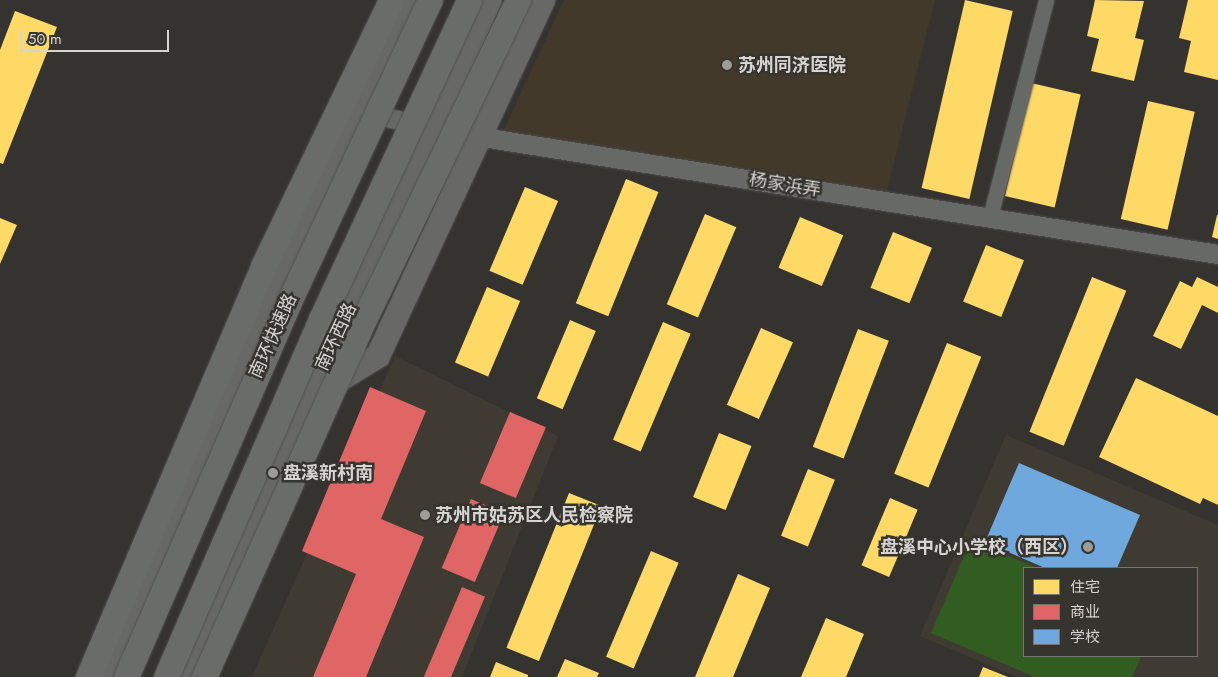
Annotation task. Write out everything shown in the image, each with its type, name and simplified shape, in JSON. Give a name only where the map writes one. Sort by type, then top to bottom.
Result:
[{"type":"highway","points":[[88,677],[263,266],[391,0]]},
{"type":"highway","name":"南环快速路","points":[[126,677],[288,304],[430,0]]},
{"type":"highway","points":[[166,677],[321,319],[469,0]]},
{"type":"highway","points":[[204,677],[358,332],[518,0]]},
{"type":"main road","points":[[106,677],[208,442],[274,279],[405,0]]},
{"type":"main road","name":"南环西路","points":[[187,677],[306,401],[490,0]]},
{"type":"main road","points":[[306,401],[378,356],[543,0]]},
{"type":"street","points":[[990,217],[1046,0]]},
{"type":"street","name":"杨家浜弄","points":[[354,108],[432,129],[1218,254]]},
{"type":"shaded area","name":"苏州同济医院","points":[[564,0],[935,0],[887,191],[504,130]]},
{"type":"shaded area","name":"苏州市姑苏区人民检察院","points":[[395,356],[558,436],[462,677],[252,677]]},
{"type":"shaded area","name":"盘溪中心小学校（西区）","points":[[1006,435],[1218,525],[1218,677],[1017,677],[920,636]]},
{"type":"green space","points":[[971,540],[1035,567],[1023,567],[1023,657],[1141,657],[1132,677],[1035,677],[931,633]]},
{"type":"building: 住宅","points":[[965,0],[1013,11],[969,199],[922,188]]},
{"type":"building: 住宅","points":[[1095,0],[1144,1],[1135,38],[1144,40],[1134,81],[1091,71],[1099,39],[1087,36]]},
{"type":"building: 住宅","points":[[1188,0],[1218,0],[1218,80],[1184,72],[1191,41],[1179,38]]},
{"type":"building: 住宅","points":[[15,11],[57,27],[3,164],[0,163],[0,50]]},
{"type":"building: 住宅","points":[[1031,83],[1081,94],[1055,207],[1005,196]]},
{"type":"building: 住宅","points":[[1148,101],[1195,112],[1168,230],[1121,219]]},
{"type":"building: 住宅","points":[[626,179],[658,192],[608,316],[576,303]]},
{"type":"building: 住宅","points":[[525,187],[558,201],[523,285],[489,271]]},
{"type":"building: 住宅","points":[[705,214],[736,227],[698,317],[667,304]]},
{"type":"building: 住宅","points":[[1218,215],[1218,239],[1212,237]]},
{"type":"building: 住宅","points":[[800,217],[843,235],[822,286],[779,268]]},
{"type":"building: 住宅","points":[[0,218],[17,225],[0,264]]},
{"type":"building: 住宅","points":[[893,232],[932,248],[909,303],[871,288]]},
{"type":"building: 住宅","points":[[986,245],[1024,260],[1001,317],[963,302]]},
{"type":"building: 住宅","points":[[1092,277],[1126,291],[1064,446],[1029,432]]},
{"type":"building: 住宅","points":[[1197,277],[1218,287],[1218,313],[1202,305],[1181,349],[1153,336],[1180,281],[1192,287]]},
{"type":"building: 住宅","points":[[487,287],[520,301],[488,377],[455,362]]},
{"type":"building: 住宅","points":[[570,320],[596,331],[563,409],[537,398]]},
{"type":"building: 住宅","points":[[663,322],[691,334],[641,452],[613,440]]},
{"type":"building: 住宅","points":[[761,328],[793,342],[759,419],[727,405]]},
{"type":"building: 住宅","points":[[858,329],[889,341],[844,458],[813,447]]},
{"type":"building: 住宅","points":[[947,343],[981,357],[928,488],[894,474]]},
{"type":"building: 住宅","points":[[1136,378],[1218,416],[1218,505],[1203,498],[1200,504],[1099,457]]},
{"type":"building: 住宅","points":[[719,433],[751,446],[726,510],[693,497]]},
{"type":"building: 住宅","points":[[808,469],[835,480],[808,547],[781,536]]},
{"type":"building: 住宅","points":[[569,493],[601,506],[539,661],[506,648]]},
{"type":"building: 住宅","points":[[890,498],[918,510],[889,577],[861,565]]},
{"type":"building: 住宅","points":[[651,551],[679,563],[634,669],[606,657]]},
{"type":"building: 住宅","points":[[738,574],[770,588],[733,677],[695,677]]},
{"type":"building: 住宅","points":[[826,618],[864,634],[846,677],[801,677]]},
{"type":"building: 住宅","points":[[565,659],[599,673],[597,677],[557,677]]},
{"type":"building: 住宅","points":[[496,662],[528,675],[528,677],[490,677]]},
{"type":"building: 住宅","points":[[983,667],[1008,677],[979,677]]},
{"type":"building: 商业","points":[[370,387],[426,411],[381,519],[424,537],[366,677],[313,677],[356,574],[302,551]]},
{"type":"building: 商业","points":[[510,412],[546,427],[516,498],[480,483]]},
{"type":"building: 商业","points":[[471,499],[504,513],[475,582],[442,568]]},
{"type":"building: 商业","points":[[462,587],[485,597],[451,677],[424,677]]},
{"type":"building: 学校","points":[[1019,463],[1140,515],[1117,567],[1043,567],[985,542]]},
{"type":"place","name":"苏州同济医院","points":[[727,65]]},
{"type":"place","name":"盘溪新村南","points":[[273,473]]},
{"type":"place","name":"苏州市姑苏区人民检察院","points":[[425,515]]},
{"type":"place","name":"盘溪中心小学校（西区）","points":[[1088,547]]}]
